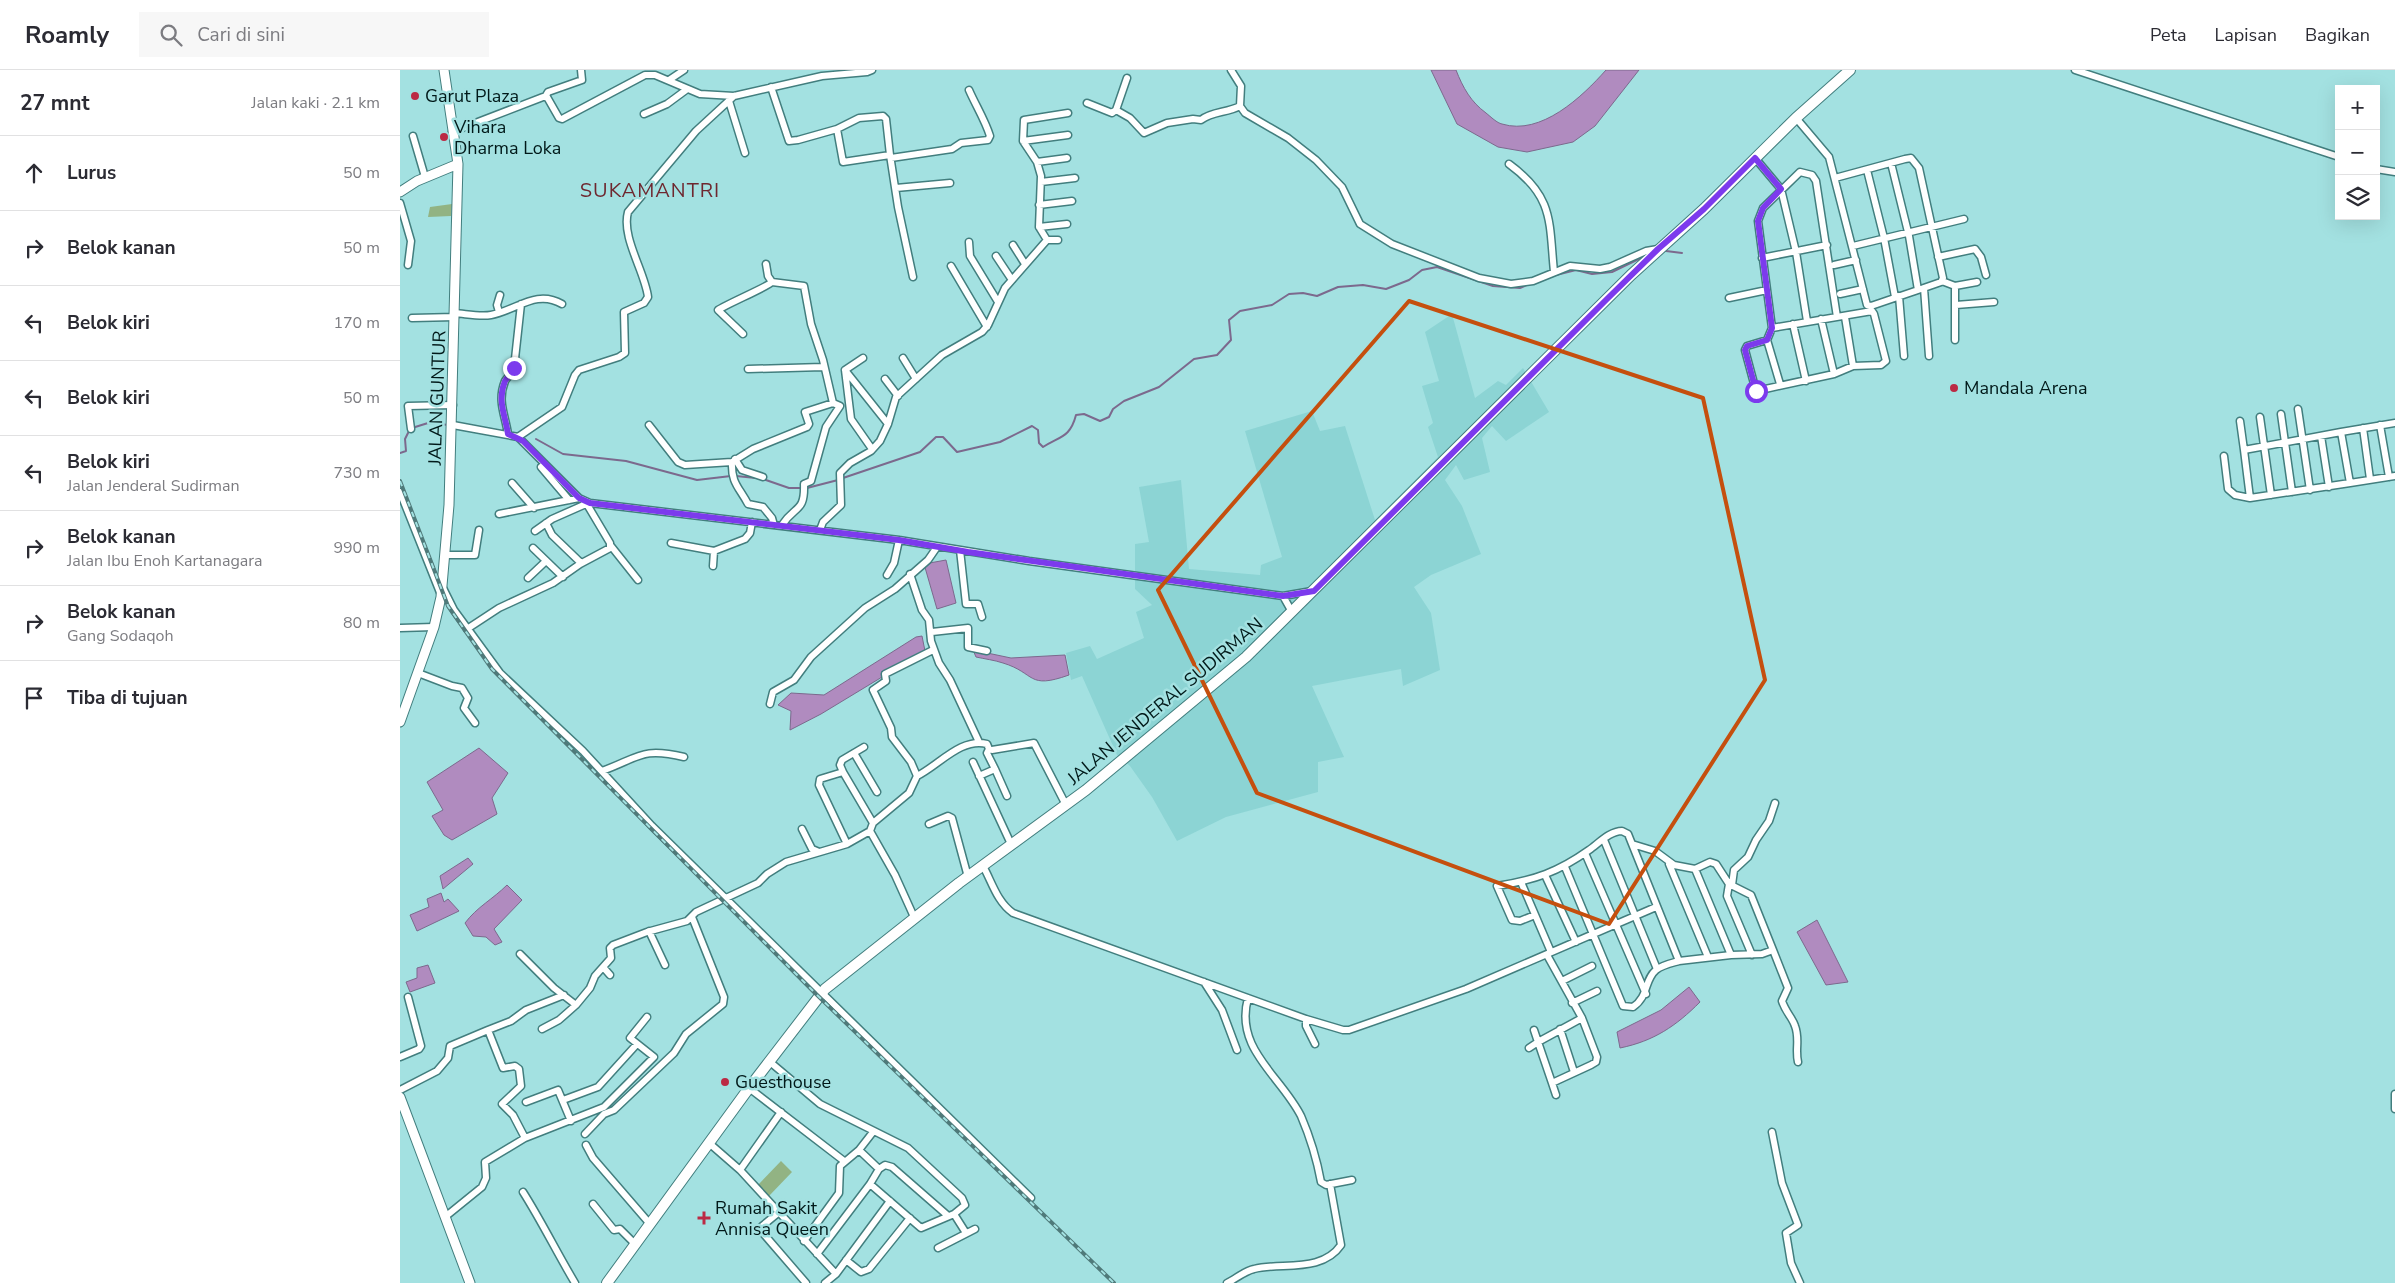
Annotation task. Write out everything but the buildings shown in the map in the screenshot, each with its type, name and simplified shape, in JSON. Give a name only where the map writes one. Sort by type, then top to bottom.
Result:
[{"type":"main road","name":"JALAN JENDERAL SUDIRMAN","points":[[607,1283],[708,1143],[822,993],[863,957],[914,917],[1066,805],[1210,689],[1260,645],[1658,249],[1704,209],[1796,118],[1850,70]]},
{"type":"street","name":"JALAN GUNTUR","points":[[400,722],[434,627],[442,592],[445,555],[453,428],[458,164],[444,70]]},
{"type":"street","points":[[452,132],[545,97],[548,92],[582,80],[581,70]]},
{"type":"street","points":[[669,80],[684,70]]},
{"type":"street","points":[[1231,70],[1241,86],[1240,106],[1251,118],[1288,138],[1316,160],[1342,187],[1360,224],[1385,240],[1493,282],[1526,282],[1570,266],[1600,269],[1646,251],[1658,249]]},
{"type":"street","points":[[2075,70],[2335,156]]},
{"type":"street","points":[[545,97],[561,119],[645,75],[655,75],[669,80],[686,90],[700,94],[732,98],[822,76],[870,71]]},
{"type":"street","points":[[1087,103],[1112,113],[1116,110],[1127,78]]},
{"type":"street","points":[[771,87],[789,141],[837,129],[858,119],[883,116],[913,277]]},
{"type":"street","points":[[644,114],[667,104],[686,90]]},
{"type":"street","points":[[837,129],[843,162],[952,149],[961,144],[988,140],[990,136],[986,121],[979,114],[969,90]]},
{"type":"street","points":[[732,98],[745,153]]},
{"type":"street","points":[[518,437],[562,407],[575,375],[579,370],[619,357],[624,353],[624,312],[644,303],[648,297],[632,247],[628,226],[628,212],[696,131],[732,98]]},
{"type":"street","points":[[1116,110],[1130,118],[1144,133],[1167,123],[1192,119],[1201,120],[1207,115],[1222,113],[1240,106]]},
{"type":"street","points":[[1047,240],[1038,227],[1041,182],[1037,162],[1024,141],[1026,118],[1068,113]]},
{"type":"street","points":[[1796,118],[1826,152],[1835,178],[1869,306],[1942,281],[1955,286],[1977,282]]},
{"type":"street","points":[[1024,141],[1068,135]]},
{"type":"street","points":[[413,136],[425,177]]},
{"type":"street","points":[[1037,162],[1067,158]]},
{"type":"street","points":[[1755,158],[1781,189],[1796,252],[1807,320]]},
{"type":"street","points":[[1835,178],[1908,158],[1915,161],[1932,226],[1942,281]]},
{"type":"street","points":[[1891,163],[1921,289],[1929,356]]},
{"type":"street","points":[[400,192],[425,177],[458,164]]},
{"type":"street","points":[[1509,164],[1530,180],[1545,202],[1554,272]]},
{"type":"street","points":[[1867,170],[1897,297],[1904,356]]},
{"type":"street","points":[[2380,170],[2395,172]]},
{"type":"street","points":[[1780,384],[1767,340],[1772,328],[1758,219],[1763,208],[1800,172],[1814,177],[1827,246],[1837,316]]},
{"type":"street","points":[[1041,182],[1075,178]]},
{"type":"street","points":[[896,188],[950,183]]},
{"type":"street","points":[[1039,205],[1072,201]]},
{"type":"street","points":[[400,203],[411,241],[408,265]]},
{"type":"street","points":[[1853,246],[1964,219]]},
{"type":"street","points":[[1038,227],[1067,224]]},
{"type":"street","points":[[820,530],[823,522],[841,505],[839,476],[843,468],[872,449],[880,441],[898,396],[951,348],[982,332],[998,302],[1025,264],[1047,240],[1058,240]]},
{"type":"street","points":[[969,242],[970,256],[998,302]]},
{"type":"street","points":[[1013,245],[1025,264]]},
{"type":"street","points":[[1762,258],[1827,246]]},
{"type":"street","points":[[1938,257],[1976,249],[1981,257],[1986,275]]},
{"type":"street","points":[[996,256],[1012,280]]},
{"type":"street","points":[[1834,264],[1856,260]]},
{"type":"street","points":[[766,264],[768,276],[772,282]]},
{"type":"street","points":[[951,266],[986,327]]},
{"type":"street","points":[[743,334],[718,310],[743,296],[768,286],[772,282],[803,284],[810,324],[823,358],[823,367],[832,403]]},
{"type":"street","points":[[1955,286],[1955,340]]},
{"type":"street","points":[[1840,294],[1863,289]]},
{"type":"street","points":[[1729,298],[1767,290]]},
{"type":"street","points":[[499,312],[497,305],[500,294]]},
{"type":"street","points":[[412,318],[488,315],[542,298],[553,299],[562,304]]},
{"type":"street","points":[[1956,305],[1994,302]]},
{"type":"street","points":[[508,434],[500,399],[506,380],[512,376],[514,368],[522,304]]},
{"type":"street","points":[[1767,340],[1747,346],[1745,350],[1754,388],[1757,391],[1780,384],[1806,381],[1834,374],[1854,366],[1881,365],[1886,360],[1873,312],[1845,317],[1837,316],[1807,320],[1772,328]]},
{"type":"street","points":[[1845,317],[1854,366]]},
{"type":"street","points":[[1821,319],[1834,374]]},
{"type":"street","points":[[1793,324],[1806,381]]},
{"type":"street","points":[[846,370],[863,358]]},
{"type":"street","points":[[903,358],[916,378]]},
{"type":"street","points":[[748,369],[823,367]]},
{"type":"street","points":[[846,370],[888,424]]},
{"type":"street","points":[[846,370],[851,419],[872,449]]},
{"type":"street","points":[[885,379],[898,396]]},
{"type":"street","points":[[648,425],[678,462],[685,465],[733,460],[808,427],[809,424],[805,412],[832,403],[839,404],[840,408],[826,427],[812,481],[805,487],[801,507],[786,519],[782,525]]},
{"type":"street","points":[[412,428],[408,406],[453,405]]},
{"type":"street","points":[[2298,409],[2310,490]]},
{"type":"street","points":[[2281,414],[2292,492]]},
{"type":"street","points":[[2260,417],[2271,495]]},
{"type":"street","points":[[2240,421],[2250,498]]},
{"type":"street","points":[[2244,450],[2395,423]]},
{"type":"street","points":[[2224,456],[2228,489],[2235,495],[2250,498],[2392,476],[2380,426]]},
{"type":"street","points":[[453,428],[508,434],[518,437],[583,501],[611,546],[638,580]]},
{"type":"street","points":[[2363,428],[2370,479]]},
{"type":"street","points":[[2341,432],[2350,483]]},
{"type":"street","points":[[2321,436],[2329,487]]},
{"type":"street","points":[[733,460],[732,475],[748,504],[763,507],[772,518],[774,525]]},
{"type":"street","points":[[733,460],[742,470],[764,477]]},
{"type":"street","points":[[541,467],[569,500]]},
{"type":"street","points":[[512,483],[534,508]]},
{"type":"street","points":[[400,492],[442,592],[500,673],[583,751],[640,813],[725,898],[1031,1198]]},
{"type":"street","points":[[498,514],[569,500],[583,501],[899,540],[1283,596],[1314,591]]},
{"type":"street","points":[[535,531],[583,501]]},
{"type":"street","points":[[671,544],[714,551],[745,539],[750,533],[752,522]]},
{"type":"street","points":[[546,523],[552,535],[581,564]]},
{"type":"street","points":[[445,555],[475,555],[479,530]]},
{"type":"street","points":[[887,575],[894,563],[899,540]]},
{"type":"street","points":[[467,629],[499,608],[563,577],[611,546]]},
{"type":"street","points":[[770,704],[773,692],[786,687],[794,680],[810,657],[865,608],[886,596],[928,560],[937,547]]},
{"type":"street","points":[[533,548],[563,577]]},
{"type":"street","points":[[960,550],[966,604],[978,604],[982,617]]},
{"type":"street","points":[[713,566],[714,551]]},
{"type":"street","points":[[528,578],[546,561]]},
{"type":"street","points":[[910,574],[922,610],[929,620],[933,650],[943,672],[950,680],[979,742]]},
{"type":"street","points":[[1283,596],[1292,612]]},
{"type":"street","points":[[400,628],[434,627]]},
{"type":"street","points":[[932,632],[968,628],[969,647],[987,650]]},
{"type":"street","points":[[917,776],[911,762],[892,738],[891,728],[873,690],[886,682],[885,674],[933,650]]},
{"type":"street","points":[[418,673],[462,688],[468,698],[464,708],[475,723]]},
{"type":"street","points":[[542,1029],[559,1020],[576,1005],[590,988],[594,976],[611,958],[611,947],[649,931],[687,921],[696,912],[758,883],[767,874],[786,862],[847,844],[870,831],[873,823],[909,793],[917,776],[927,771],[947,754],[979,742],[987,744],[989,749],[987,753],[1007,796]]},
{"type":"street","points":[[989,749],[1034,743],[1066,805]]},
{"type":"street","points":[[864,747],[840,762],[843,772],[873,823]]},
{"type":"street","points":[[602,771],[641,753],[659,751],[684,757]]},
{"type":"street","points":[[854,753],[876,792]]},
{"type":"street","points":[[973,762],[1011,844]]},
{"type":"street","points":[[979,776],[995,769]]},
{"type":"street","points":[[843,772],[837,772],[819,781],[847,844]]},
{"type":"street","points":[[1752,954],[1727,896],[1734,870],[1748,856],[1756,840],[1770,821],[1775,803]]},
{"type":"street","points":[[929,824],[948,816],[952,818],[968,877]]},
{"type":"street","points":[[802,830],[812,849],[819,852]]},
{"type":"street","points":[[870,831],[895,875],[914,917]]},
{"type":"street","points":[[1535,915],[1520,920],[1512,920],[1497,886],[1545,876],[1565,867],[1611,834],[1622,831],[1628,834],[1679,961]]},
{"type":"street","points":[[1604,840],[1657,969]]},
{"type":"street","points":[[1632,844],[1655,851],[1669,864],[1708,957]]},
{"type":"street","points":[[1585,852],[1646,994]]},
{"type":"street","points":[[1669,864],[1695,869],[1713,862],[1718,866],[1730,884],[1751,895],[1788,988],[1782,1001],[1786,1014],[1796,1026],[1799,1041],[1796,1048],[1798,1062]]},
{"type":"street","points":[[983,866],[999,898],[1006,908],[1013,913],[1306,1019],[1338,1029],[1349,1030],[1466,989],[1656,907]]},
{"type":"street","points":[[1565,867],[1623,1006],[1633,1007],[1642,1000],[1652,975],[1657,969],[1679,961],[1708,957],[1762,954],[1773,950]]},
{"type":"street","points":[[1695,869],[1732,955]]},
{"type":"street","points":[[1545,876],[1576,942]]},
{"type":"street","points":[[1520,882],[1549,953],[1572,1003],[1582,1018],[1597,1057],[1596,1062],[1591,1065],[1552,1083]]},
{"type":"street","points":[[585,1134],[604,1115],[614,1111],[667,1060],[686,1034],[724,1002],[710,957],[692,917]]},
{"type":"street","points":[[649,931],[665,965]]},
{"type":"street","points":[[520,954],[576,1005]]},
{"type":"street","points":[[1562,981],[1592,966]]},
{"type":"street","points":[[603,967],[610,975]]},
{"type":"street","points":[[1204,982],[1222,1010],[1237,1050]]},
{"type":"street","points":[[1572,1003],[1597,992]]},
{"type":"street","points":[[400,1090],[443,1066],[449,1055],[450,1046],[511,1021],[526,1010],[564,995]]},
{"type":"street","points":[[400,1057],[420,1049],[422,1046],[408,996]]},
{"type":"street","points":[[1248,998],[1245,1011],[1254,1052],[1288,1095],[1301,1116],[1315,1154],[1321,1182],[1324,1186],[1352,1180]]},
{"type":"street","points":[[445,1217],[482,1187],[486,1178],[485,1162],[526,1138],[609,1104],[653,1058],[654,1055],[630,1037],[647,1016]]},
{"type":"street","points":[[1529,1048],[1582,1018]]},
{"type":"street","points":[[1306,1019],[1306,1026],[1315,1044]]},
{"type":"street","points":[[1560,1029],[1574,1072]]},
{"type":"street","points":[[488,1030],[504,1068],[515,1066],[519,1069],[521,1086],[502,1104],[513,1115],[526,1138]]},
{"type":"street","points":[[1534,1030],[1556,1095]]},
{"type":"street","points":[[563,1100],[598,1087],[637,1044]]},
{"type":"street","points":[[770,1062],[820,1104],[908,1148],[962,1198],[965,1205],[921,1228],[870,1184]]},
{"type":"street","points":[[749,1088],[844,1162]]},
{"type":"street","points":[[526,1102],[557,1090],[571,1121]]},
{"type":"street","points":[[2395,1094],[2395,1109]]},
{"type":"street","points":[[400,1097],[470,1283]]},
{"type":"street","points":[[740,1170],[781,1112]]},
{"type":"street","points":[[804,1241],[839,1193],[839,1170],[844,1162],[859,1150],[873,1132]]},
{"type":"street","points":[[1772,1132],[1780,1160],[1782,1183],[1798,1225],[1786,1233],[1792,1263],[1800,1283]]},
{"type":"street","points":[[708,1143],[740,1170],[836,1274]]},
{"type":"street","points":[[586,1145],[593,1158],[650,1224]]},
{"type":"street","points":[[859,1150],[879,1169]]},
{"type":"street","points":[[817,1254],[870,1184],[879,1169],[885,1165],[892,1167],[951,1214],[966,1234]]},
{"type":"street","points":[[1227,1283],[1255,1269],[1312,1264],[1338,1250],[1341,1245],[1330,1184]]},
{"type":"street","points":[[524,1192],[575,1283]]},
{"type":"street","points":[[825,1283],[836,1274],[890,1201]]},
{"type":"street","points":[[593,1204],[614,1230],[620,1229],[635,1244]]},
{"type":"street","points":[[778,1213],[761,1226],[762,1232],[806,1283]]},
{"type":"street","points":[[846,1260],[861,1272],[865,1272],[910,1218]]},
{"type":"street","points":[[938,1248],[975,1229]]},
{"type":"highlighted area","points":[[1409,301],[1703,398],[1765,680],[1609,924],[1257,793],[1158,590]]},
{"type":"shaded area","points":[[1431,70],[1456,70],[1468,94],[1481,109],[1500,123],[1517,126],[1531,124],[1560,112],[1585,92],[1606,70],[1639,70],[1595,126],[1573,142],[1527,152],[1498,147],[1457,124]]},
{"type":"shaded area","points":[[1452,314],[1475,398],[1498,381],[1506,385],[1523,368],[1549,412],[1506,441],[1492,426],[1482,438],[1490,472],[1464,480],[1456,465],[1445,480],[1462,506],[1481,554],[1431,575],[1414,587],[1431,613],[1440,670],[1403,686],[1401,669],[1312,686],[1344,757],[1318,762],[1318,792],[1226,817],[1177,841],[1152,797],[1130,766],[1117,755],[1082,676],[1071,680],[1066,653],[1090,646],[1097,659],[1144,638],[1136,612],[1152,605],[1135,589],[1135,544],[1149,542],[1139,487],[1181,480],[1189,569],[1260,575],[1261,565],[1282,557],[1245,431],[1312,411],[1320,431],[1345,426],[1375,520],[1438,457],[1428,427],[1433,423],[1422,386],[1439,381],[1425,332]]},
{"type":"shaded area","points":[[946,560],[956,603],[937,609],[924,564]]},
{"type":"shaded area","points":[[922,636],[925,651],[821,714],[790,730],[791,711],[778,705],[791,693],[824,695],[916,637]]},
{"type":"shaded area","points":[[973,650],[1011,658],[1065,655],[1069,675],[1046,681],[1038,680],[1014,667],[976,657]]},
{"type":"shaded area","points":[[479,748],[508,773],[492,798],[497,814],[452,840],[444,835],[432,816],[443,810],[427,782]]},
{"type":"shaded area","points":[[468,858],[473,864],[443,889],[440,876]]},
{"type":"shaded area","points":[[507,885],[522,900],[494,929],[502,942],[495,945],[486,937],[473,936],[465,923]]},
{"type":"shaded area","points":[[441,893],[444,902],[448,899],[459,911],[417,931],[410,915],[429,907],[427,899]]},
{"type":"shaded area","points":[[1817,920],[1848,982],[1826,985],[1797,932]]},
{"type":"shaded area","points":[[428,965],[435,983],[410,992],[406,982],[417,978],[417,968]]},
{"type":"shaded area","points":[[1689,987],[1700,1002],[1691,1011],[1654,1037],[1620,1048],[1617,1032],[1661,1010]]},
{"type":"green space","points":[[452,204],[451,216],[428,217],[430,207]]},
{"type":"green space","points":[[781,1161],[792,1172],[769,1196],[758,1185]]},
{"type":"waterway","points":[[1666,251],[1682,253]]},
{"type":"waterway","points":[[1552,276],[1576,270],[1592,274],[1612,272],[1647,255]]},
{"type":"waterway","points":[[843,478],[920,452],[936,437],[943,437],[957,452],[1000,442],[1032,426],[1038,430],[1039,443],[1043,447],[1064,436],[1074,423],[1076,415],[1084,414],[1100,421],[1109,417],[1113,409],[1124,401],[1159,387],[1194,359],[1217,355],[1231,340],[1229,320],[1240,311],[1272,305],[1289,294],[1303,293],[1317,296],[1338,287],[1363,285],[1386,289],[1409,280],[1422,270],[1437,267],[1493,286],[1520,288],[1529,284]]},
{"type":"waterway","points":[[412,428],[428,423],[449,425]]},
{"type":"waterway","points":[[400,453],[406,451],[405,439],[409,431]]},
{"type":"waterway","points":[[536,439],[563,454],[626,461],[697,480],[731,476]]},
{"type":"waterway","points":[[736,476],[756,478]]},
{"type":"waterway","points":[[763,479],[789,488],[802,488]]},
{"type":"waterway","points":[[807,488],[838,480]]},
{"type":"railway","points":[[400,481],[448,606],[492,669],[814,992],[1114,1283]]},
{"type":"place","name":"Garut Plaza","points":[[415,96]]},
{"type":"place","name":"Vihara Dharma Loka","points":[[444,137]]},
{"type":"place","name":"Mandala Arena","points":[[1954,388]]},
{"type":"place","name":"Guesthouse","points":[[725,1082]]},
{"type":"place","name":"Rumah Sakit Annisa Queen","points":[[704,1218]]},
{"type":"district","name":"SUKAMANTRI","points":[[650,190]]},
{"type":"route","points":[[514,368],[512,376],[506,380],[500,399],[508,434],[518,437],[523,441],[579,498],[590,503],[899,540],[1205,587],[1283,596],[1314,591],[1520,384],[1658,249],[1704,209],[1755,158],[1781,189],[1763,208],[1758,221],[1772,328],[1767,340],[1747,346],[1744,351],[1756,391]]}]
